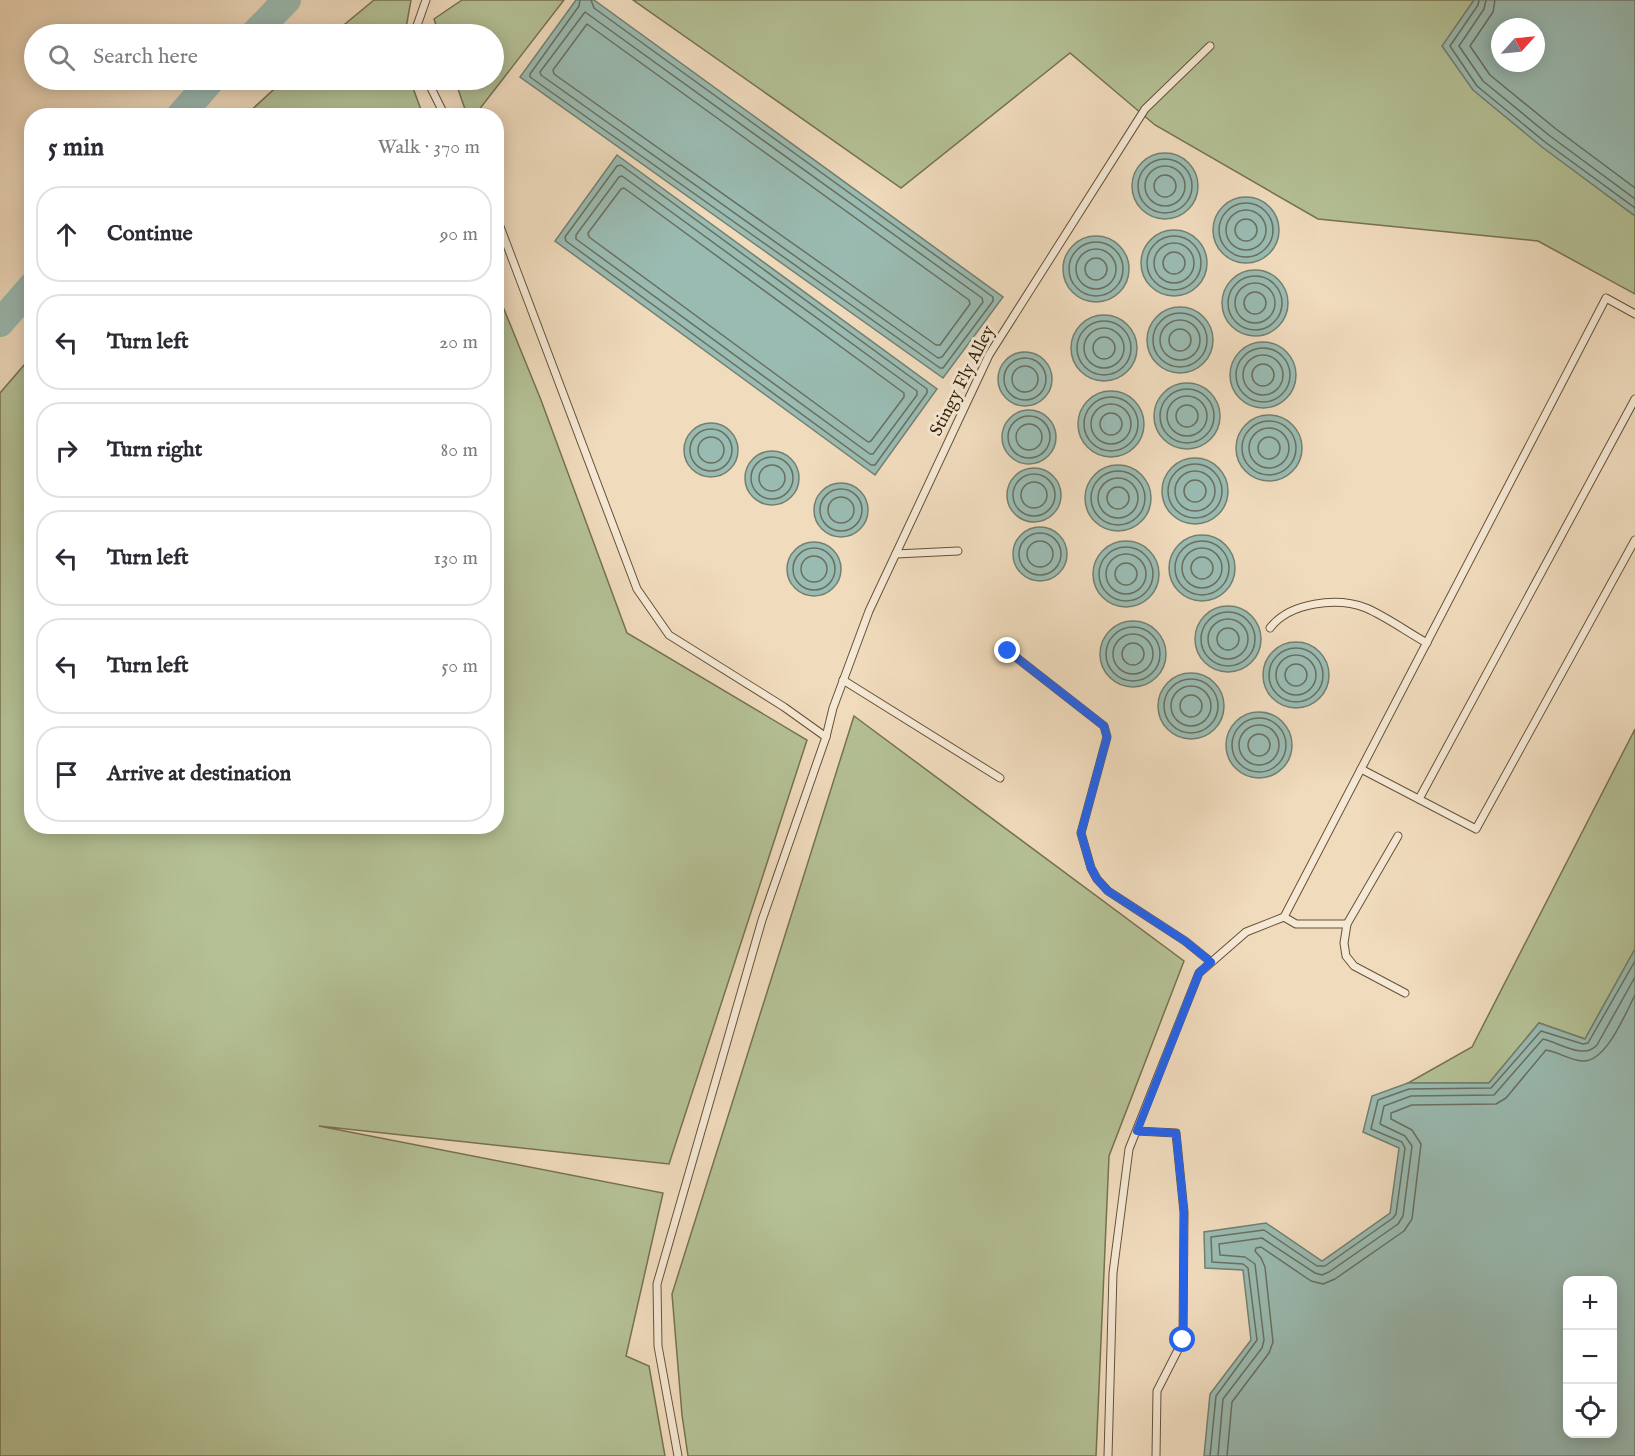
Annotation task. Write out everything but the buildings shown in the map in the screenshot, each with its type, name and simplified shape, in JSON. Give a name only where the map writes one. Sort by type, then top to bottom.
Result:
[{"type":"lane","points":[[418,24],[426,0]]},
{"type":"lane","name":"Stingy Fly Alley","points":[[678,1456],[658,1347],[657,1284],[762,920],[826,737],[833,708],[869,610],[989,354],[1145,109],[1210,46]]},
{"type":"lane","points":[[432,90],[441,108]]},
{"type":"lane","points":[[504,237],[637,589],[669,635],[784,707],[826,737]]},
{"type":"lane","points":[[1108,1456],[1113,1273],[1129,1149],[1199,973],[1246,932],[1284,917],[1606,298],[1635,314]]},
{"type":"lane","points":[[1419,799],[1635,399]]},
{"type":"lane","points":[[1361,769],[1476,829],[1635,540]]},
{"type":"lane","points":[[896,554],[958,551]]},
{"type":"lane","points":[[1270,628],[1284,616],[1305,607],[1333,603],[1353,604],[1427,643]]},
{"type":"lane","points":[[1008,651],[1104,726],[1107,737],[1081,833],[1091,868],[1097,879],[1108,891],[1185,941],[1211,962]]},
{"type":"lane","points":[[843,680],[1000,778]]},
{"type":"lane","points":[[1398,836],[1347,924],[1344,943],[1346,956],[1354,966],[1405,993]]},
{"type":"lane","points":[[1284,917],[1296,924],[1347,924]]},
{"type":"lane","points":[[1137,1131],[1176,1133],[1184,1212],[1183,1340],[1157,1391],[1156,1456]]},
{"type":"green space","points":[[374,0],[411,0],[407,24],[345,24]]},
{"type":"green space","points":[[462,0],[564,0],[504,78],[504,24],[436,24],[434,19]]},
{"type":"green space","points":[[633,0],[1474,0],[1443,46],[1635,215],[1635,294],[1538,241],[1318,219],[1155,125],[1070,53],[901,188]]},
{"type":"green space","points":[[273,90],[414,90],[420,108],[254,108]]},
{"type":"green space","points":[[458,90],[494,90],[480,108],[465,108]]},
{"type":"green space","points":[[504,309],[541,400],[627,633],[807,740],[669,1164],[319,1126],[663,1193],[626,1356],[649,1366],[665,1456],[0,1456],[0,393],[24,365],[24,834],[504,834]]},
{"type":"green space","points":[[854,716],[1184,961],[1109,1156],[1096,1456],[688,1456],[682,1415],[672,1294]]},
{"type":"green space","points":[[1635,729],[1635,949],[1585,1039],[1539,1023],[1489,1083],[1408,1083],[1472,1047]]},
{"type":"water","points":[[576,0],[594,0],[1003,297],[943,378],[520,77]]},
{"type":"water","points":[[1474,0],[1635,0],[1635,216],[1542,147],[1473,90],[1442,46]]},
{"type":"water","points":[[1171,153],[1189,162],[1196,173],[1198,186],[1196,199],[1189,210],[1178,217],[1159,219],[1141,210],[1134,199],[1132,180],[1141,162],[1152,155]]},
{"type":"water","points":[[617,155],[937,389],[875,475],[555,241]]},
{"type":"water","points":[[1252,197],[1270,206],[1277,217],[1279,230],[1277,243],[1270,254],[1259,261],[1240,263],[1222,254],[1215,243],[1213,224],[1222,206],[1233,199]]},
{"type":"water","points":[[1180,230],[1198,239],[1205,250],[1207,263],[1205,276],[1198,287],[1187,294],[1168,296],[1150,287],[1143,276],[1141,257],[1150,239],[1161,232]]},
{"type":"water","points":[[1102,236],[1120,245],[1127,256],[1129,269],[1127,282],[1120,293],[1109,300],[1090,302],[1072,293],[1065,282],[1063,263],[1072,245],[1083,238]]},
{"type":"water","points":[[1261,270],[1279,279],[1286,290],[1288,303],[1286,316],[1279,327],[1268,334],[1249,336],[1231,327],[1224,316],[1222,297],[1231,279],[1242,272]]},
{"type":"water","points":[[1186,307],[1204,316],[1211,327],[1213,340],[1211,353],[1204,364],[1193,371],[1174,373],[1156,364],[1149,353],[1147,334],[1156,316],[1167,309]]},
{"type":"water","points":[[1110,315],[1128,324],[1135,335],[1137,348],[1135,361],[1128,372],[1117,379],[1098,381],[1080,372],[1073,361],[1071,342],[1080,324],[1091,317]]},
{"type":"water","points":[[1269,342],[1287,351],[1294,362],[1296,375],[1294,388],[1287,399],[1276,406],[1257,408],[1239,399],[1232,388],[1230,369],[1239,351],[1250,344]]},
{"type":"water","points":[[1025,352],[1035,354],[1044,360],[1050,369],[1052,379],[1050,389],[1044,398],[1035,404],[1025,406],[1015,404],[1006,398],[1000,389],[998,379],[1000,369],[1006,360],[1015,354]]},
{"type":"water","points":[[1193,383],[1211,392],[1218,403],[1220,416],[1218,429],[1211,440],[1200,447],[1181,449],[1163,440],[1156,429],[1154,410],[1163,392],[1174,385]]},
{"type":"water","points":[[1117,391],[1135,400],[1142,411],[1144,424],[1142,437],[1135,448],[1124,455],[1105,457],[1087,448],[1080,437],[1078,418],[1087,400],[1098,393]]},
{"type":"water","points":[[1029,410],[1039,412],[1048,418],[1054,427],[1056,437],[1054,447],[1048,456],[1039,462],[1029,464],[1019,462],[1010,456],[1004,447],[1002,437],[1004,427],[1010,418],[1019,412]]},
{"type":"water","points":[[1275,415],[1293,424],[1300,435],[1302,448],[1300,461],[1293,472],[1282,479],[1263,481],[1245,472],[1238,461],[1236,442],[1245,424],[1256,417]]},
{"type":"water","points":[[711,423],[721,425],[730,431],[736,440],[738,450],[736,460],[730,469],[721,475],[711,477],[701,475],[692,469],[686,460],[684,450],[686,440],[692,431],[701,425]]},
{"type":"water","points":[[772,451],[782,453],[791,459],[797,468],[799,478],[797,488],[791,497],[782,503],[772,505],[762,503],[753,497],[747,488],[745,478],[747,468],[753,459],[762,453]]},
{"type":"water","points":[[1201,458],[1219,467],[1226,478],[1228,491],[1226,504],[1219,515],[1208,522],[1189,524],[1171,515],[1164,504],[1162,485],[1171,467],[1182,460]]},
{"type":"water","points":[[1124,465],[1142,474],[1149,485],[1151,498],[1149,511],[1142,522],[1131,529],[1112,531],[1094,522],[1087,511],[1085,492],[1094,474],[1105,467]]},
{"type":"water","points":[[1034,468],[1044,470],[1053,476],[1059,485],[1061,495],[1059,505],[1053,514],[1044,520],[1034,522],[1024,520],[1015,514],[1009,505],[1007,495],[1009,485],[1015,476],[1024,470]]},
{"type":"water","points":[[841,483],[851,485],[860,491],[866,500],[868,510],[866,520],[860,529],[851,535],[841,537],[831,535],[822,529],[816,520],[814,510],[816,500],[822,491],[831,485]]},
{"type":"water","points":[[1040,527],[1050,529],[1059,535],[1065,544],[1067,554],[1065,564],[1059,573],[1050,579],[1040,581],[1030,579],[1021,573],[1015,564],[1013,554],[1015,544],[1021,535],[1030,529]]},
{"type":"water","points":[[1208,535],[1226,544],[1233,555],[1235,568],[1233,581],[1226,592],[1215,599],[1196,601],[1178,592],[1171,581],[1169,562],[1178,544],[1189,537]]},
{"type":"water","points":[[1132,541],[1150,550],[1157,561],[1159,574],[1157,587],[1150,598],[1139,605],[1120,607],[1102,598],[1095,587],[1093,568],[1102,550],[1113,543]]},
{"type":"water","points":[[814,542],[824,544],[833,550],[839,559],[841,569],[839,579],[833,588],[824,594],[814,596],[804,594],[795,588],[789,579],[787,569],[789,559],[795,550],[804,544]]},
{"type":"water","points":[[1234,606],[1252,615],[1259,626],[1261,639],[1259,652],[1252,663],[1241,670],[1222,672],[1204,663],[1197,652],[1195,633],[1204,615],[1215,608]]},
{"type":"water","points":[[1139,621],[1157,630],[1164,641],[1166,654],[1164,667],[1157,678],[1146,685],[1127,687],[1109,678],[1102,667],[1100,648],[1109,630],[1120,623]]},
{"type":"water","points":[[1302,642],[1320,651],[1327,662],[1329,675],[1327,688],[1320,699],[1309,706],[1290,708],[1272,699],[1265,688],[1263,669],[1272,651],[1283,644]]},
{"type":"water","points":[[1197,673],[1215,682],[1222,693],[1224,706],[1222,719],[1215,730],[1204,737],[1185,739],[1167,730],[1160,719],[1158,700],[1167,682],[1178,675]]},
{"type":"water","points":[[1265,712],[1283,721],[1290,732],[1292,745],[1290,758],[1283,769],[1272,776],[1253,778],[1235,769],[1228,758],[1226,739],[1235,721],[1246,714]]},
{"type":"water","points":[[1635,949],[1635,1456],[1204,1456],[1210,1394],[1251,1340],[1243,1270],[1205,1268],[1204,1232],[1266,1223],[1322,1261],[1390,1213],[1399,1148],[1363,1132],[1372,1096],[1408,1083],[1489,1083],[1539,1023],[1585,1039]]},
{"type":"waterway","points":[[264,24],[287,0]]},
{"type":"waterway","points":[[187,108],[202,90]]},
{"type":"waterway","points":[[0,323],[24,295]]},
{"type":"route","points":[[1008,651],[1104,726],[1107,737],[1081,833],[1091,868],[1097,879],[1108,891],[1185,941],[1211,962],[1199,973],[1137,1131],[1176,1133],[1184,1212],[1183,1340]]}]
